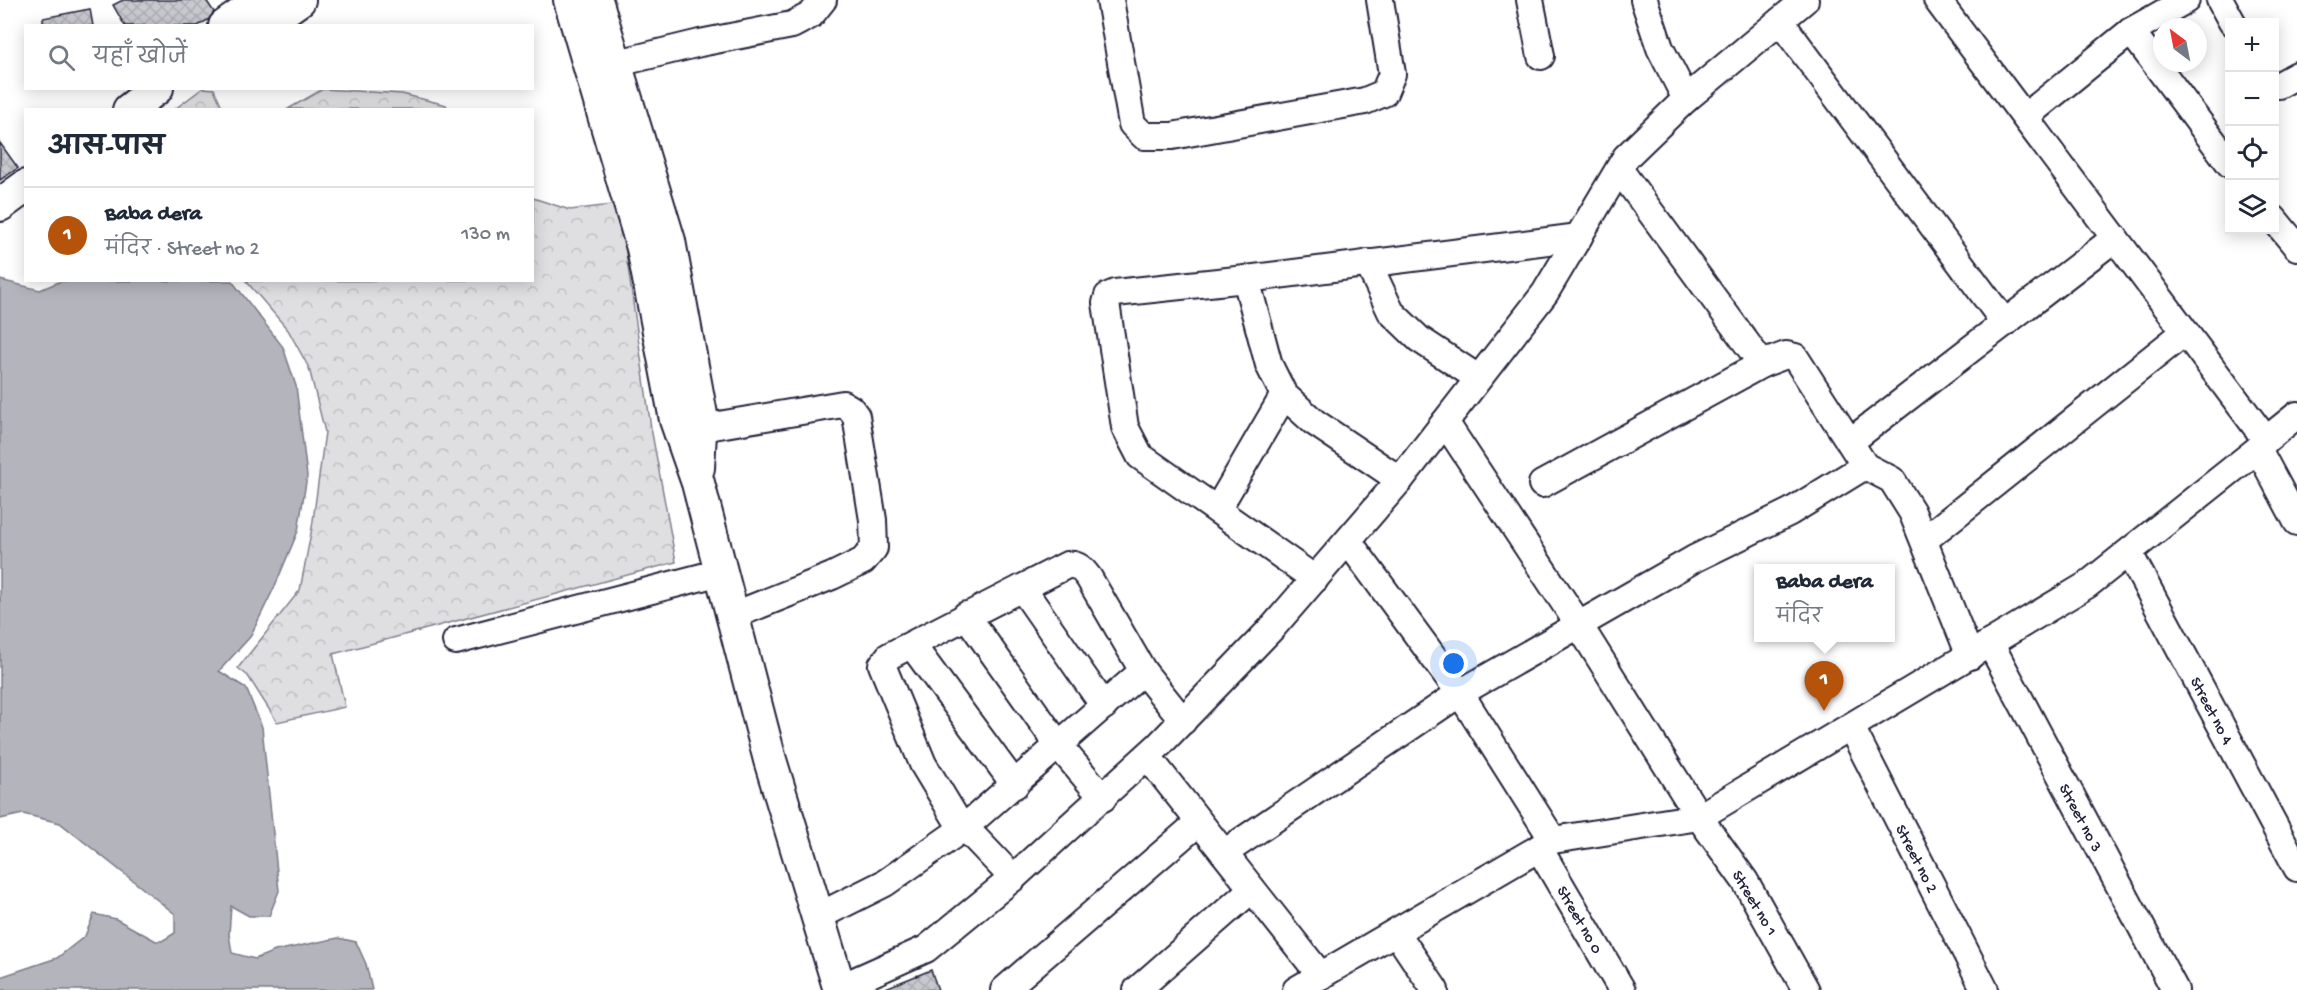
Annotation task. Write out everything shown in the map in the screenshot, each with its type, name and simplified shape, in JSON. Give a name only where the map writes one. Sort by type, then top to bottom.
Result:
[{"type":"main road","points":[[229,24],[261,9],[299,0]]},
{"type":"main road","points":[[570,0],[603,66],[639,188],[643,248],[676,420],[698,483],[770,760],[839,989]]},
{"type":"main road","points":[[596,0],[603,66]]},
{"type":"main road","points":[[132,108],[154,90]]},
{"type":"main road","points":[[0,205],[24,187]]},
{"type":"main road","points":[[639,188],[669,241],[701,415],[698,483]]},
{"type":"street","points":[[603,66],[700,43],[792,25],[811,15],[823,0]]},
{"type":"street","points":[[1110,0],[1132,124],[1144,136],[1172,136],[1365,101],[1384,93],[1392,74],[1380,0]]},
{"type":"street","points":[[1530,0],[1541,56]]},
{"type":"street","points":[[1644,0],[1660,48],[1686,99]]},
{"type":"street","points":[[839,989],[926,949],[1013,878],[1148,757],[1273,627],[1400,480],[1545,293],[1626,157],[1686,99],[1805,0]]},
{"type":"street","points":[[1937,0],[2185,332],[2262,444],[2297,522]]},
{"type":"street","points":[[2025,117],[2131,31],[2186,0]]},
{"type":"street","points":[[2220,0],[2230,18]]},
{"type":"street","points":[[1780,21],[2005,323]]},
{"type":"street","points":[[2131,31],[2225,159]]},
{"type":"street","points":[[2279,85],[2297,75]]},
{"type":"street","points":[[1619,169],[1762,364]]},
{"type":"street","points":[[2284,221],[2297,247]]},
{"type":"street","points":[[1315,579],[1140,456],[1125,427],[1107,299],[1115,293],[1579,237]]},
{"type":"street","points":[[1851,441],[2115,238]]},
{"type":"street","points":[[1368,263],[1391,312],[1419,339],[1478,378]]},
{"type":"street","points":[[1246,279],[1269,365],[1284,394],[1314,422],[1400,480]]},
{"type":"street","points":[[1924,540],[2185,332]]},
{"type":"street","points":[[1224,853],[1460,693],[1694,559],[1790,512],[1865,466],[1795,357],[1786,355],[1762,364],[1542,484]]},
{"type":"street","points":[[1217,510],[1284,394]]},
{"type":"street","points":[[701,428],[843,404],[851,409],[855,416],[873,520],[874,548],[863,561],[832,576],[732,616]]},
{"type":"street","points":[[1296,990],[1546,844],[1700,817],[2087,585],[2297,415]]},
{"type":"street","name":"Street no 1","points":[[1445,422],[1579,625],[1700,817],[1745,880],[1806,990]]},
{"type":"street","name":"Street no 3","points":[[1865,466],[1892,480],[1912,512],[1980,650],[2175,990]]},
{"type":"street","name":"Street no 0","points":[[1348,541],[1460,693],[1546,844],[1622,990]]},
{"type":"street","name":"Street no 4","points":[[2129,553],[2297,868]]},
{"type":"street","points":[[1013,878],[955,817],[923,764],[882,665],[889,656],[966,615],[1067,565],[1074,564],[1081,568],[1143,671],[1183,721]]},
{"type":"street","points":[[456,641],[721,572]]},
{"type":"street","points":[[1022,588],[1104,706]]},
{"type":"street","points":[[966,615],[1059,746],[1103,798]]},
{"type":"street","points":[[912,645],[1015,785]]},
{"type":"street","points":[[817,917],[885,883],[965,827],[1143,671]]},
{"type":"street","name":"Street no 2","points":[[1851,727],[1985,990]]},
{"type":"street","points":[[1148,757],[1321,976]]},
{"type":"street","points":[[1004,990],[1199,822]]},
{"type":"street","points":[[1137,990],[1252,889]]},
{"type":"street","points":[[1396,932],[1434,990]]},
{"type":"green space","points":[[200,90],[214,90],[223,108],[176,108]]},
{"type":"green space","points":[[321,90],[339,90],[402,94],[446,105],[448,108],[290,108]]},
{"type":"green space","points":[[534,198],[570,210],[619,204],[651,428],[676,562],[333,654],[345,707],[277,722],[248,676],[238,668],[300,590],[312,528],[325,432],[309,368],[288,330],[247,282],[534,282]]},
{"type":"shaded area","points":[[0,280],[40,290],[59,282],[233,282],[283,347],[296,386],[307,476],[298,531],[275,586],[250,637],[219,671],[246,688],[262,727],[279,891],[269,916],[249,916],[231,906],[229,934],[232,953],[255,959],[275,951],[338,938],[356,942],[366,964],[372,990],[0,990],[0,977],[57,958],[85,936],[94,914],[116,919],[156,941],[162,941],[175,933],[175,914],[60,823],[23,814],[0,819]]},
{"type":"building","points":[[123,0],[206,0],[214,12],[201,24],[124,24],[113,5]]},
{"type":"building","points":[[90,9],[93,24],[43,24],[43,18]]},
{"type":"building","points":[[0,143],[18,168],[0,180]]},
{"type":"building","points":[[931,970],[938,990],[883,990],[883,989]]},
{"type":"place","name":"Baba dera","points":[[1824,711]]}]
